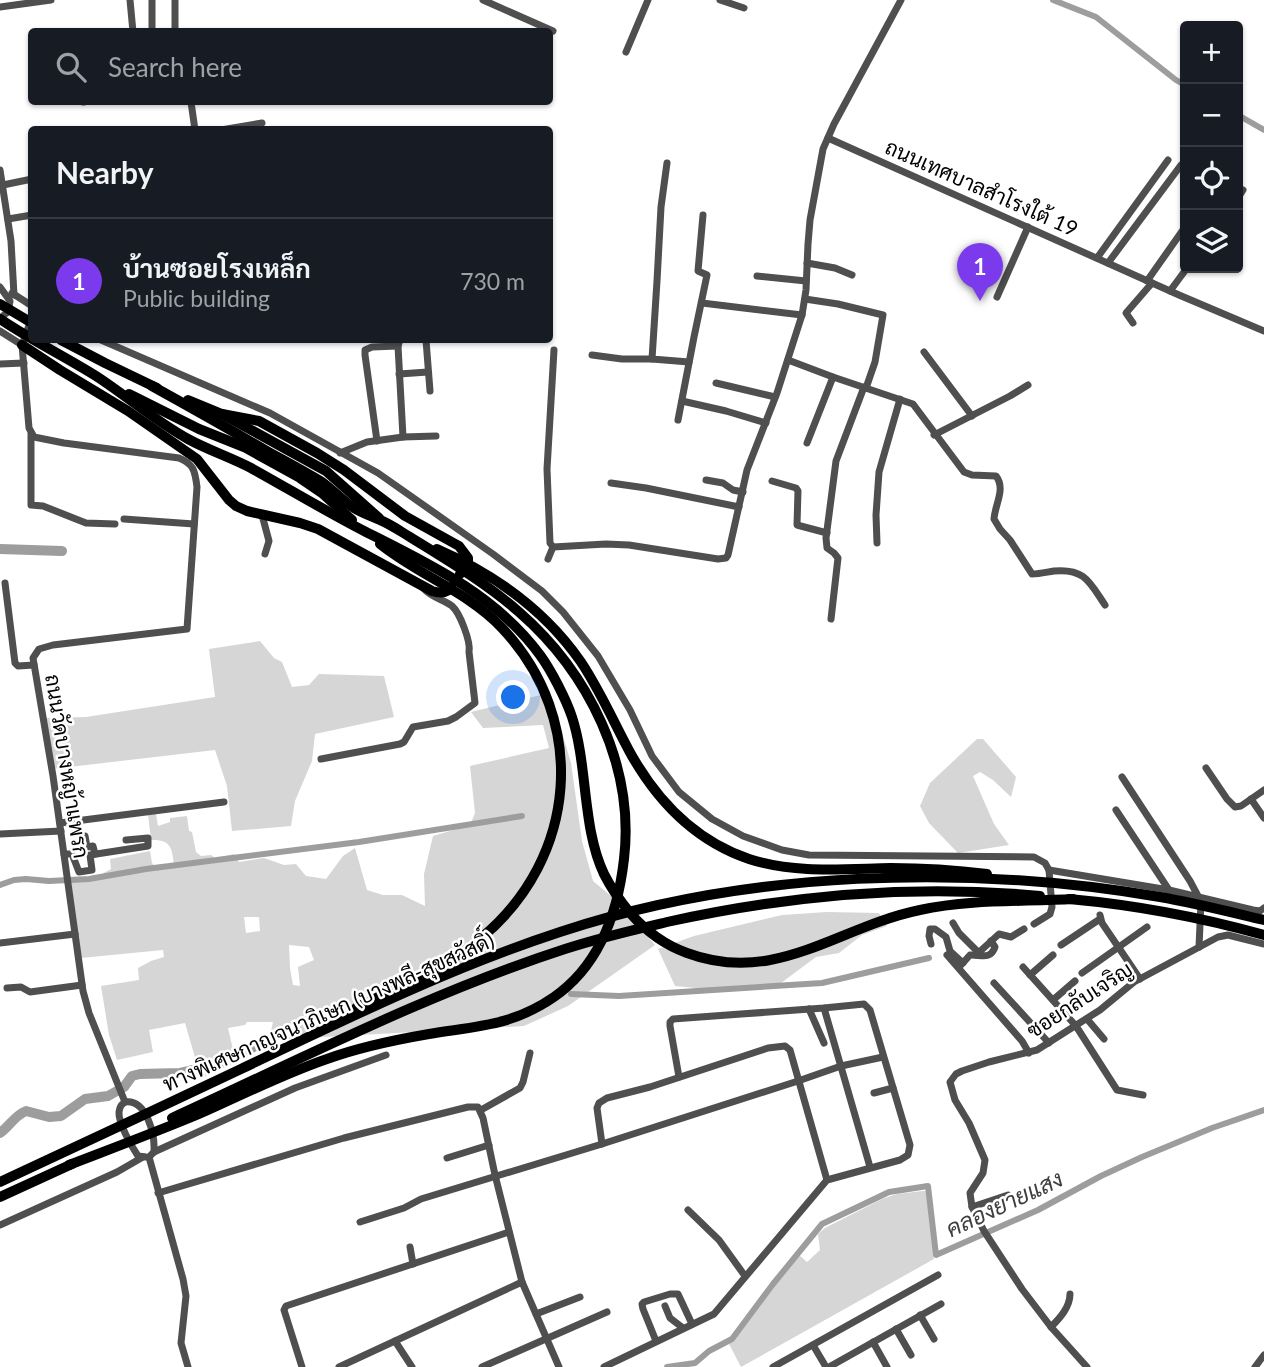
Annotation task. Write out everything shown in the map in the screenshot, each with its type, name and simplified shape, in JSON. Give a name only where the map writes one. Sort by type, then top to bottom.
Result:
[{"type":"highway","points":[[2,304],[28,320]]},
{"type":"highway","points":[[0,319],[28,337]]},
{"type":"highway","points":[[38,343],[192,425],[244,447],[322,493],[402,561],[483,610],[523,654],[547,698],[558,735],[561,773],[559,807],[551,840],[538,870],[518,901],[493,928],[466,950],[345,1014],[302,1040]]},
{"type":"highway","points":[[67,343],[152,386],[320,481],[355,509],[408,536],[490,589],[518,611],[547,638],[582,683],[600,720],[620,778],[626,834],[616,905],[602,942],[572,982],[546,1002],[517,1017],[495,1024],[393,1041],[325,1059],[169,1126],[69,1165]]},
{"type":"highway","points":[[22,345],[183,449],[204,466],[229,500],[247,511],[318,529],[432,591],[449,591],[468,562],[459,546],[414,521],[332,462],[270,426],[222,414]]},
{"type":"highway","points":[[96,376],[177,433],[243,464],[417,558],[467,587],[493,606],[540,656],[572,716],[582,759],[594,841],[603,872],[619,899],[635,918],[672,947],[717,962],[751,964],[791,956],[870,925],[916,911],[961,903],[1073,899]]},
{"type":"highway","points":[[152,386],[222,414],[326,471],[382,521]]},
{"type":"highway","points":[[408,536],[453,556],[496,580],[552,626],[593,681],[632,755],[657,794],[676,816],[717,845],[746,858],[795,869],[932,869],[1057,884]]},
{"type":"highway","name":"ทางพิเศษกาญจนาภิเษก (บางพลี-สุขสวัสดิ์)","points":[[0,1182],[449,973],[561,932],[619,915],[692,899],[752,889],[854,880],[932,878],[1104,888],[1163,897],[1264,920]]},
{"type":"highway","name":"ทางพิเศษกาญจนาภิเษก (บางพลี-สุขสวัสดิ์)","points":[[0,1197],[442,995],[511,967],[623,932],[754,905],[839,895],[988,892],[1121,905],[1212,921],[1264,935]]},
{"type":"street","points":[[0,7],[51,0]]},
{"type":"street","points":[[130,0],[133,28]]},
{"type":"street","points":[[152,0],[152,28]]},
{"type":"street","points":[[175,0],[175,28]]},
{"type":"street","points":[[483,0],[546,28]]},
{"type":"street","points":[[626,52],[648,0]]},
{"type":"street","points":[[720,0],[744,8]]},
{"type":"street","points":[[553,547],[629,545],[718,559],[728,555],[747,470],[766,423],[802,315],[810,220],[826,143],[901,0]]},
{"type":"street","points":[[191,105],[194,126]]},
{"type":"street","points":[[248,126],[262,124]]},
{"type":"street","name":"ถนนเทศบาลสำโรงใต้ 19","points":[[826,143],[1028,227],[1264,331]]},
{"type":"street","points":[[1097,258],[1168,160]]},
{"type":"street","points":[[652,359],[661,207],[667,163]]},
{"type":"street","points":[[1108,263],[1180,166]]},
{"type":"street","points":[[0,170],[8,219],[14,295]]},
{"type":"street","points":[[3,185],[28,180]]},
{"type":"street","points":[[678,420],[707,275],[698,271],[703,215]]},
{"type":"street","points":[[8,219],[28,216]]},
{"type":"street","points":[[997,297],[1028,227]]},
{"type":"street","points":[[1133,323],[1126,313],[1180,235]]},
{"type":"street","points":[[807,263],[835,268],[852,275]]},
{"type":"street","points":[[1170,291],[1183,273]]},
{"type":"street","points":[[757,276],[806,281]]},
{"type":"street","points":[[0,286],[28,304]]},
{"type":"street","points":[[0,286],[10,300],[8,312],[0,319]]},
{"type":"street","points":[[805,299],[883,315],[875,362],[836,461],[827,533],[827,548],[838,558],[831,619]]},
{"type":"street","points":[[702,303],[802,315]]},
{"type":"street","points":[[28,328],[22,345],[31,434],[32,505],[43,506],[86,523],[115,524]]},
{"type":"street","points":[[0,331],[22,345]]},
{"type":"street","points":[[108,343],[271,413],[377,473],[542,590],[564,612],[598,656],[660,768],[679,792],[712,819],[743,836],[782,850],[809,855],[1034,857],[1045,863],[1049,870],[1052,910],[1034,924]]},
{"type":"street","points":[[377,441],[365,350],[399,343],[403,438]]},
{"type":"street","points":[[426,343],[430,391]]},
{"type":"street","points":[[548,559],[553,547],[549,539],[547,470],[554,350]]},
{"type":"street","points":[[924,352],[972,416]]},
{"type":"street","points":[[592,355],[689,362]]},
{"type":"street","points":[[788,360],[913,404],[964,472],[996,476],[999,479],[1001,489],[994,519],[1032,574],[1057,571],[1078,573],[1085,577],[1105,605]]},
{"type":"street","points":[[0,364],[24,363]]},
{"type":"street","points":[[399,374],[428,372]]},
{"type":"street","points":[[807,443],[833,377]]},
{"type":"street","points":[[716,383],[775,397]]},
{"type":"street","points":[[934,435],[1028,385]]},
{"type":"street","points":[[877,543],[879,472],[900,399]]},
{"type":"street","points":[[682,401],[766,423]]},
{"type":"street","name":"ถนนวัดบางหญ้าแพรก","points":[[31,434],[41,440],[178,458],[195,469],[197,486],[187,629],[53,645],[39,649],[33,658],[82,985],[89,1013],[125,1102]]},
{"type":"street","points":[[340,453],[360,444],[436,436]]},
{"type":"street","points":[[706,480],[743,492]]},
{"type":"street","points":[[772,481],[798,491],[797,524],[827,533]]},
{"type":"street","points":[[611,484],[646,488],[739,507]]},
{"type":"street","points":[[262,515],[269,541],[265,554]]},
{"type":"street","points":[[124,519],[194,524]]},
{"type":"street","points":[[5,583],[15,663],[18,666],[34,664]]},
{"type":"street","points":[[321,759],[400,744],[413,727],[449,721],[475,703],[470,646],[460,617],[451,605],[430,596],[419,584]]},
{"type":"street","points":[[1206,768],[1235,807],[1241,806],[1264,790]]},
{"type":"street","points":[[1122,777],[1200,896],[1199,947]]},
{"type":"street","points":[[1251,799],[1264,818]]},
{"type":"street","points":[[0,834],[224,802]]},
{"type":"street","points":[[1116,810],[1169,890]]},
{"type":"street","points":[[85,836],[87,847],[93,846],[95,854]]},
{"type":"street","points":[[64,854],[72,854],[79,872],[92,870],[90,855],[148,846],[148,838],[126,840]]},
{"type":"street","points":[[1049,870],[1200,896],[1253,911],[1264,908]]},
{"type":"street","points":[[1061,945],[1100,917],[1140,979]]},
{"type":"street","points":[[954,923],[959,933],[978,954]]},
{"type":"street","points":[[1082,973],[1147,927]]},
{"type":"street","points":[[931,944],[930,929],[935,929],[946,937],[950,951],[1029,1052]]},
{"type":"street","points":[[961,966],[970,955],[978,954],[999,934],[1011,937],[1024,929]]},
{"type":"street","points":[[0,943],[75,934]]},
{"type":"street","name":"ซอยกลับเจริญ","points":[[972,1207],[970,1193],[983,1174],[985,1160],[970,1123],[955,1100],[950,1082],[956,1074],[1029,1052],[1049,1043],[1087,1019],[1140,979],[1224,934],[1264,944]]},
{"type":"street","points":[[947,955],[961,966]]},
{"type":"street","points":[[1030,975],[1053,955]]},
{"type":"street","points":[[1023,967],[1076,1026],[1117,1090],[1143,1095]]},
{"type":"street","points":[[1053,1000],[1075,981]]},
{"type":"street","points":[[994,984],[1049,1043]]},
{"type":"street","points":[[7,988],[21,987],[30,992],[82,985]]},
{"type":"street","points":[[604,1367],[714,1314],[827,1180],[900,1160],[908,1155],[910,1150],[870,1010],[864,1004],[673,1019],[670,1026],[679,1077]]},
{"type":"street","points":[[824,1008],[870,1167]]},
{"type":"street","points":[[809,1009],[824,1043]]},
{"type":"street","points":[[1087,1019],[1104,1039]]},
{"type":"street","points":[[602,1144],[597,1108],[602,1100],[768,1048],[785,1046],[790,1050],[827,1180]]},
{"type":"street","points":[[481,1110],[520,1088],[530,1054]]},
{"type":"street","points":[[0,1225],[295,1088],[386,1055]]},
{"type":"street","points":[[360,1222],[495,1175],[602,1144],[841,1066],[883,1057]]},
{"type":"street","points":[[874,1094],[893,1088]]},
{"type":"street","name":"ถนนวัดบางหญ้าแพรก","points":[[149,1155],[138,1156],[134,1150],[120,1117],[119,1111],[125,1102],[132,1101],[145,1112],[153,1137],[149,1155],[186,1296],[181,1343],[188,1367]]},
{"type":"street","points":[[158,1193],[344,1138],[468,1107],[478,1107],[481,1110],[522,1282],[559,1367]]},
{"type":"street","points":[[447,1158],[489,1144]]},
{"type":"street","points":[[1008,1195],[972,1207],[986,1234],[1022,1289],[1087,1367]]},
{"type":"street","points":[[688,1210],[719,1240],[745,1276]]},
{"type":"street","points":[[302,1367],[284,1310],[286,1306],[509,1232]]},
{"type":"street","points":[[410,1247],[413,1264]]},
{"type":"street","points":[[773,1367],[938,1275]]},
{"type":"street","points":[[338,1367],[522,1282]]},
{"type":"street","points":[[656,1341],[643,1309],[644,1302],[678,1294],[692,1324]]},
{"type":"street","points":[[1051,1327],[1063,1313],[1070,1294]]},
{"type":"street","points":[[536,1314],[580,1297]]},
{"type":"street","points":[[813,1345],[827,1367],[941,1304]]},
{"type":"street","points":[[665,1306],[670,1318],[683,1328]]},
{"type":"street","points":[[482,1367],[607,1312]]},
{"type":"street","points":[[920,1315],[934,1339]]},
{"type":"street","points":[[896,1329],[911,1355]]},
{"type":"street","points":[[395,1340],[412,1367]]},
{"type":"street","points":[[873,1342],[887,1367]]},
{"type":"street","points":[[1255,1367],[1264,1354]]},
{"type":"shaded area","points":[[260,641],[274,658],[282,662],[292,687],[309,685],[319,674],[384,676],[394,717],[315,734],[312,761],[295,801],[291,826],[232,831],[227,786],[215,750],[52,769],[46,718],[86,717],[215,697],[209,649]]},
{"type":"shaded area","points":[[545,694],[571,763],[582,841],[593,881],[617,901],[655,945],[568,1006],[524,1026],[269,1040],[273,1022],[247,1022],[245,1025],[228,1028],[236,1062],[201,1078],[185,1023],[149,1030],[153,1052],[117,1060],[109,1035],[101,986],[139,980],[138,968],[164,957],[163,950],[81,958],[71,882],[111,869],[110,859],[150,851],[152,863],[157,869],[174,865],[167,843],[151,840],[148,814],[156,814],[158,826],[170,822],[170,818],[187,816],[196,852],[201,856],[211,855],[215,858],[234,854],[239,862],[264,858],[284,865],[296,864],[306,876],[326,879],[343,856],[355,848],[367,890],[383,895],[402,895],[425,906],[424,874],[433,836],[470,825],[475,813],[470,766],[549,748],[543,725],[483,728],[471,712]],"holes":[[[244,917],[259,917],[260,931],[246,933]],[[289,945],[309,947],[314,960],[298,967],[300,986],[293,985]]]},
{"type":"shaded area","points":[[977,739],[983,739],[1016,777],[1011,797],[980,772],[973,776],[994,824],[1009,845],[958,853],[929,823],[920,806],[930,783]]},
{"type":"shaded area","points":[[879,913],[887,926],[862,935],[839,953],[816,957],[781,983],[716,990],[675,986],[658,949],[694,936],[782,915]]},
{"type":"shaded area","points":[[927,1191],[934,1259],[741,1367],[729,1344],[799,1255],[807,1262],[820,1250],[818,1234],[882,1199],[897,1194]]},
{"type":"waterway","points":[[1053,0],[1096,17],[1183,84]]},
{"type":"waterway","points":[[1243,118],[1264,130]]},
{"type":"waterway","points":[[0,549],[62,551]]},
{"type":"waterway","points":[[0,885],[26,879],[89,879],[146,869],[359,842],[522,816]]},
{"type":"waterway","points":[[571,994],[619,996],[822,983],[929,958]]},
{"type":"waterway","points":[[0,1133],[26,1111],[49,1117],[61,1116],[85,1099],[108,1096],[124,1087],[132,1076],[180,1073],[212,1066],[269,1040]]},
{"type":"waterway","name":"คลองยายแสง","points":[[667,1367],[695,1363],[709,1351],[732,1339],[822,1224],[889,1192],[928,1186],[936,1255],[1038,1210],[1142,1157],[1264,1110]]},
{"type":"place","name":"บ้านซอยโรงเหล็ก","points":[[980,301]]}]
